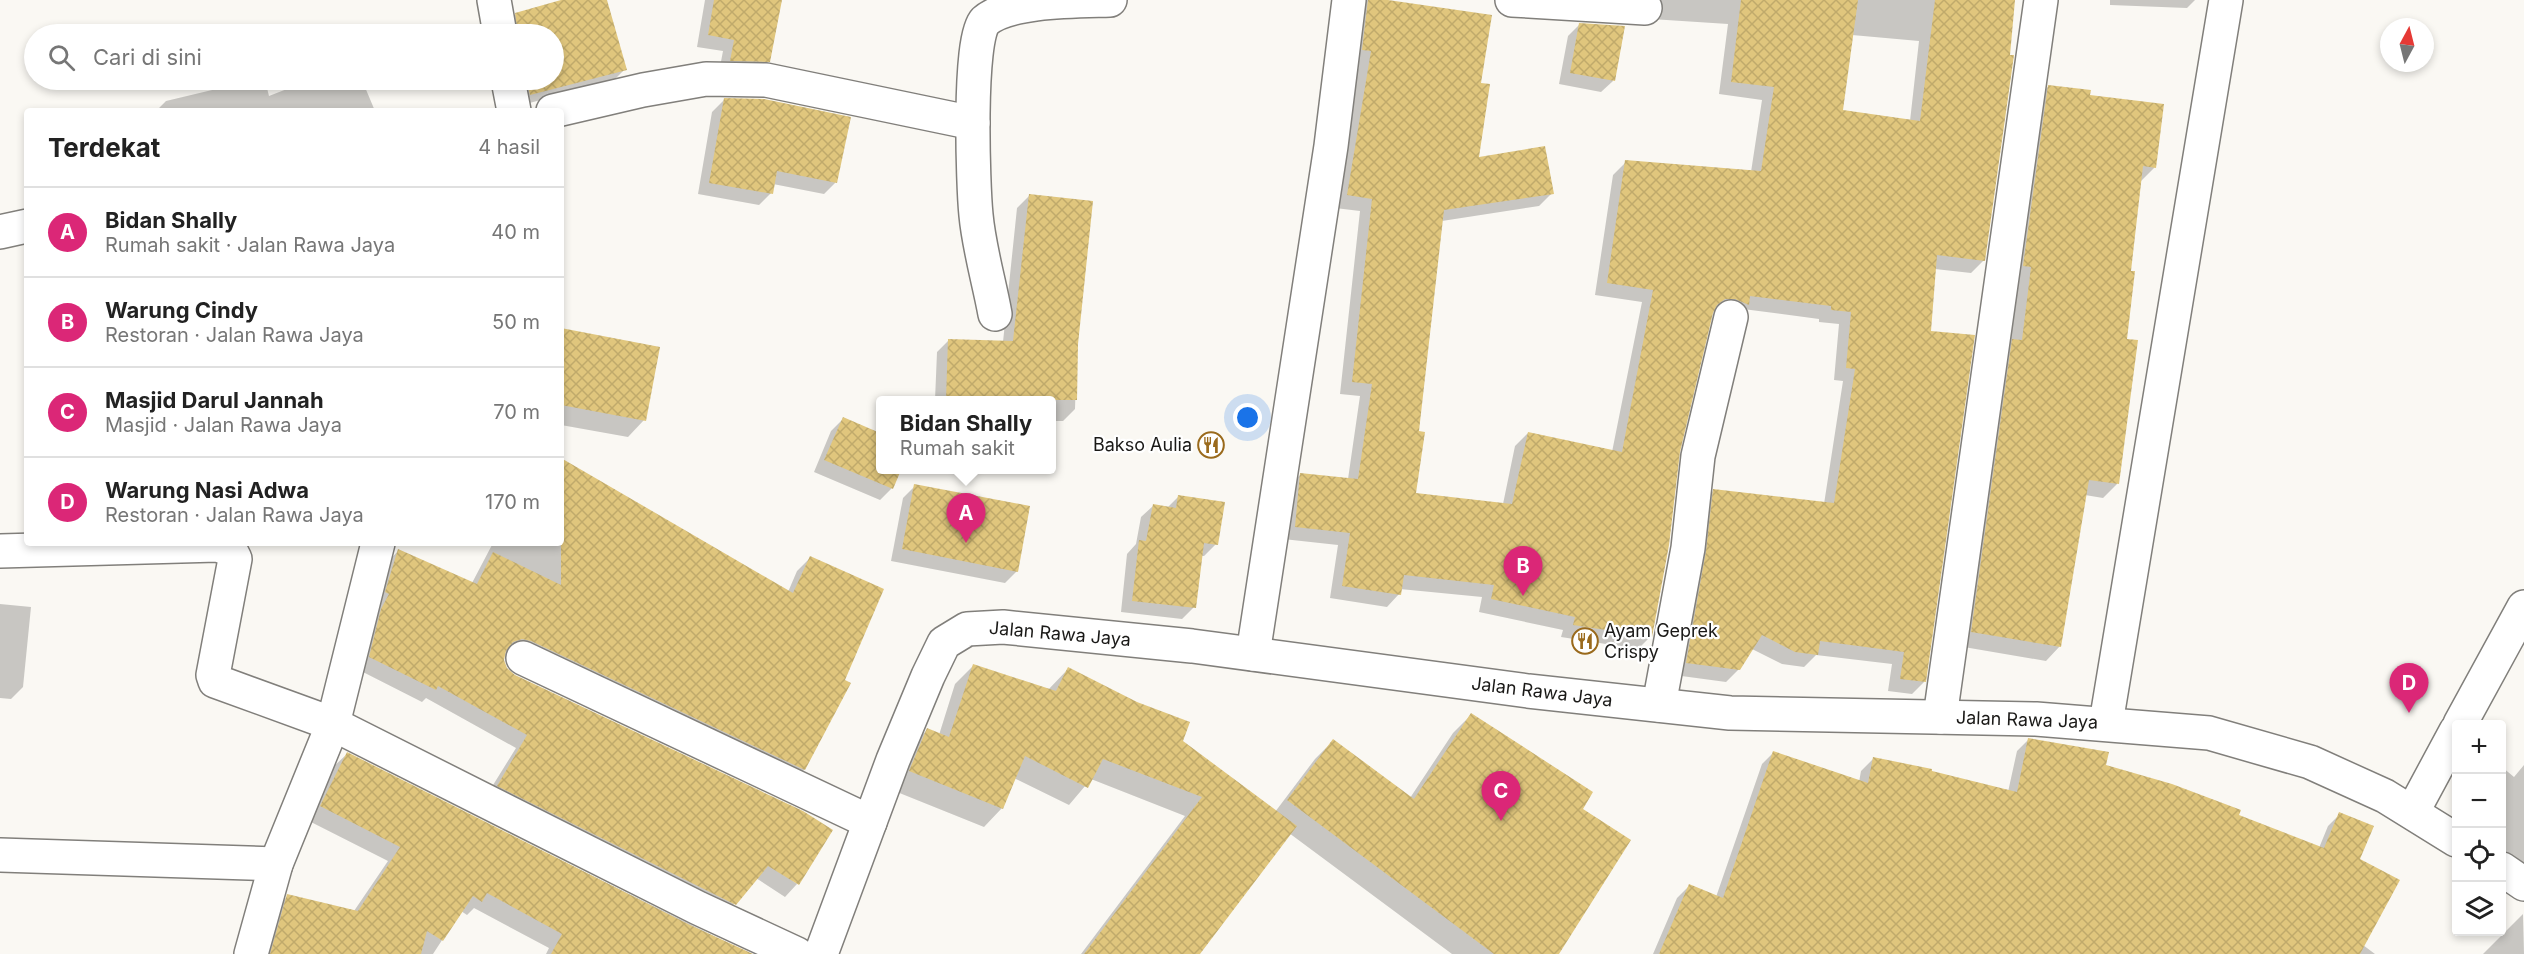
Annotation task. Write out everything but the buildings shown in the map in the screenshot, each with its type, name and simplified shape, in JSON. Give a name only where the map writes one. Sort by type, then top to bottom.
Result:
[{"type":"street","points":[[494,0],[498,24]]},
{"type":"street","points":[[995,314],[976,216],[973,123],[978,36],[984,21],[999,12],[1026,4],[1110,0]]},
{"type":"street","points":[[1253,654],[1331,146],[1349,0]]},
{"type":"street","points":[[1512,0],[1645,8]]},
{"type":"street","points":[[1940,717],[2041,0]]},
{"type":"street","points":[[2106,723],[2226,0]]},
{"type":"street","points":[[564,109],[643,90],[706,79],[766,80],[973,123]]},
{"type":"street","points":[[510,90],[513,108]]},
{"type":"street","points":[[0,232],[24,227]]},
{"type":"street","points":[[1659,705],[1688,548],[1698,456],[1731,317]]},
{"type":"street","points":[[0,551],[180,546]]},
{"type":"street","points":[[220,546],[230,549],[235,559],[213,675],[215,681],[333,724],[698,908],[797,954]]},
{"type":"street","points":[[251,954],[276,864],[333,724],[377,546]]},
{"type":"street","points":[[2462,720],[2524,607]]},
{"type":"street","name":"Jalan Rawa Jaya","points":[[821,954],[893,760],[944,643],[967,629],[1004,627],[1253,654],[1528,691],[1730,713],[2036,719],[2209,733],[2310,762],[2413,811],[2452,837]]},
{"type":"street","points":[[523,658],[870,822]]},
{"type":"street","points":[[2413,811],[2452,740]]},
{"type":"street","points":[[0,855],[276,864]]},
{"type":"street","points":[[2506,872],[2524,884]]},
{"type":"place","name":"Bakso Aulia","points":[[1211,445]]},
{"type":"place","name":"Bidan Shally","points":[[966,543]]},
{"type":"place","name":"Warung Cindy","points":[[1523,596]]},
{"type":"place","name":"Ayam Geprek Crispy","points":[[1585,641]]},
{"type":"place","name":"Warung Nasi Adwa","points":[[2409,713]]},
{"type":"place","name":"Masjid Darul Jannah","points":[[1501,821]]}]
